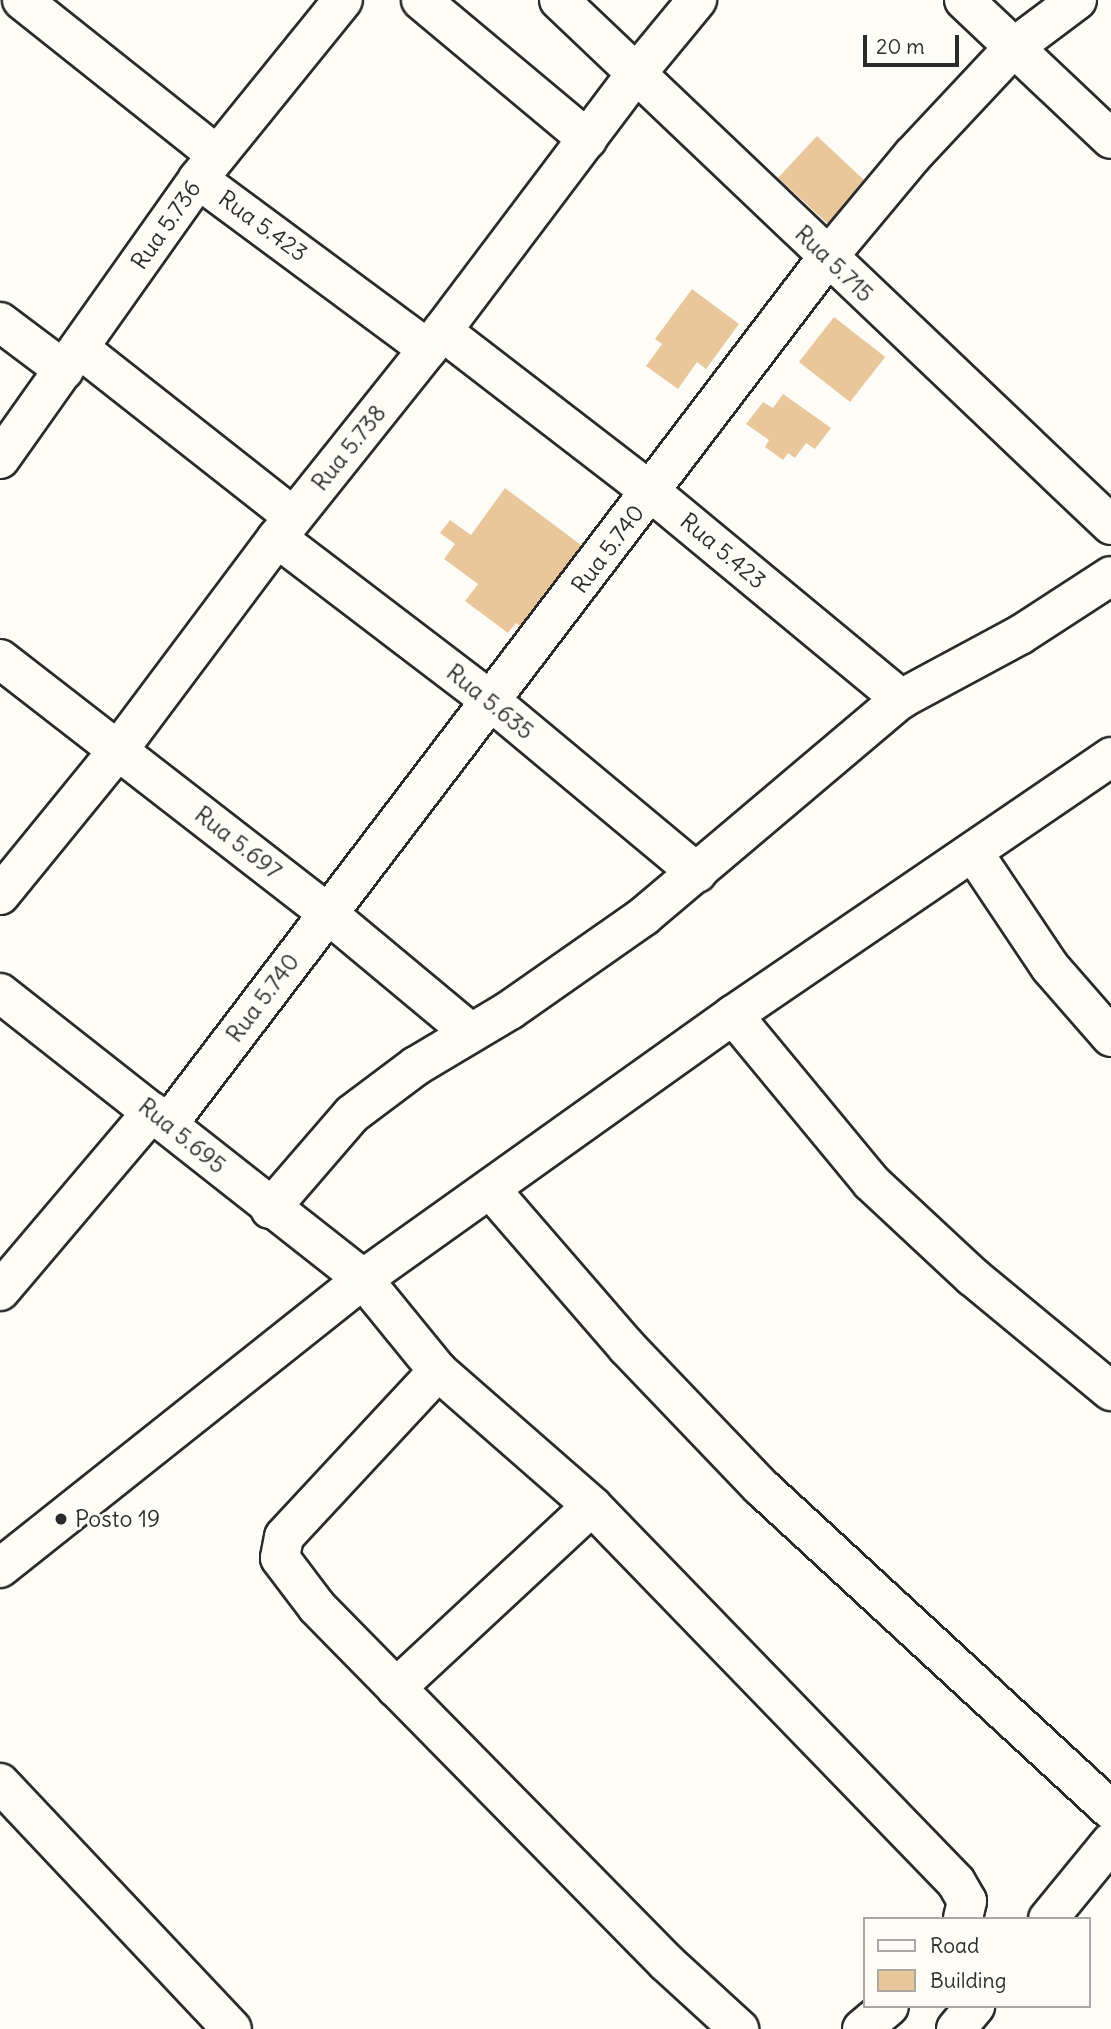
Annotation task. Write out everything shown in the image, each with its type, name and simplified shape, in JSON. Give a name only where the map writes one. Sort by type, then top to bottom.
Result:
[{"type":"street","name":"Rua 5.423","points":[[22,0],[208,167],[435,340],[651,492],[901,699]]},
{"type":"street","name":"Rua 5.736","points":[[0,459],[208,167],[343,0]]},
{"type":"street","points":[[421,0],[587,139]]},
{"type":"street","name":"Rua 5.715","points":[[559,0],[827,258],[1111,525]]},
{"type":"street","name":"Rua 5.738","points":[[0,895],[119,749],[286,527],[435,340],[636,74],[697,0]]},
{"type":"street","points":[[964,0],[1111,139]]},
{"type":"street","name":"Rua 5.740","points":[[0,1291],[160,1118],[327,913],[492,702],[827,258],[912,156],[1013,48],[1077,0]]},
{"type":"street","name":"Rua 5.635","points":[[0,322],[72,359],[286,527],[697,873]]},
{"type":"street","points":[[270,1209],[352,1114],[416,1066],[510,1010],[644,916],[901,699],[1020,635],[1111,576]]},
{"type":"street","name":"Rua 5.697","points":[[0,659],[327,913],[471,1033]]},
{"type":"street","points":[[0,1568],[363,1279],[733,1015],[1111,757]]},
{"type":"street","points":[[973,852],[1049,967],[1111,1037]]},
{"type":"street","name":"Rua 5.695","points":[[0,993],[160,1118],[270,1209],[363,1279],[438,1371],[592,1506],[956,1882],[967,1901],[963,1917]]},
{"type":"street","points":[[733,1015],[871,1182],[973,1277],[1111,1391]]},
{"type":"street","points":[[491,1190],[627,1347],[761,1487],[1111,1810]]},
{"type":"street","points":[[438,1371],[284,1537],[280,1558],[317,1607],[667,1964],[739,2029]]},
{"type":"street","points":[[396,1688],[592,1506]]},
{"type":"street","points":[[0,1783],[232,2029]]},
{"type":"street","points":[[1050,1917],[1111,1842]]},
{"type":"street","points":[[862,2029],[887,2008]]},
{"type":"building","points":[[817,136],[867,182],[828,224],[778,178]]},
{"type":"building","points":[[692,289],[739,324],[706,369],[697,362],[678,389],[646,366],[662,344],[655,339]]},
{"type":"building","points":[[834,317],[885,357],[850,402],[799,362]]},
{"type":"building","points":[[783,394],[831,428],[815,449],[806,443],[795,458],[788,453],[783,460],[765,447],[769,440],[746,424],[763,402],[773,408]]},
{"type":"building","points":[[505,488],[585,548],[524,629],[516,623],[508,633],[465,601],[478,584],[444,559],[455,544],[440,533],[450,520],[471,535]]},
{"type":"place","name":"Posto 19","points":[[61,1519]]}]
